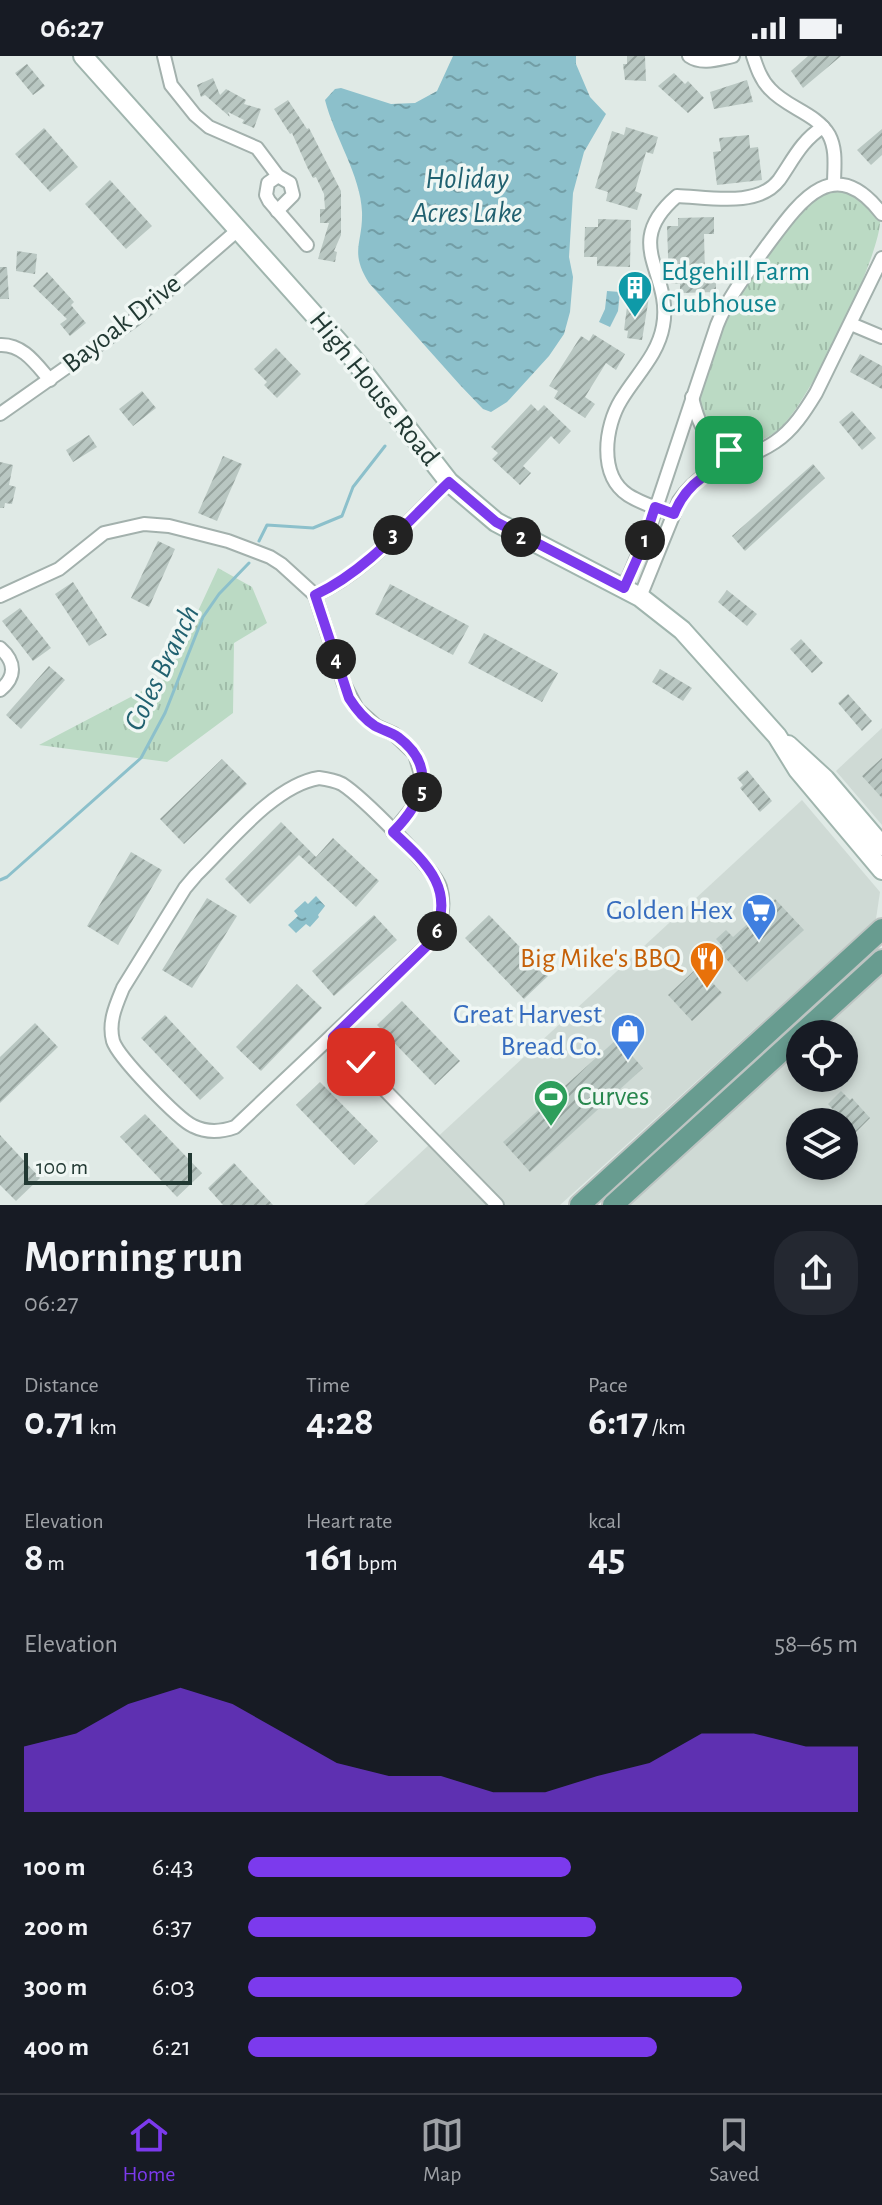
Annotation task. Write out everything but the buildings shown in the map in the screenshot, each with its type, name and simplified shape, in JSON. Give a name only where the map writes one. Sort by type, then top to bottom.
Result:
[{"type":"main road","name":"High House Road","points":[[83,56],[351,356],[449,482],[496,522],[632,593],[682,630],[777,736],[808,761],[882,846]]},
{"type":"main road","name":"High House Road","points":[[777,736],[798,770],[882,870]]},
{"type":"main road","points":[[580,1205],[882,929]]},
{"type":"main road","points":[[613,1205],[882,960]]},
{"type":"street","points":[[164,56],[171,85],[195,115],[209,127],[257,148],[278,176],[287,180],[293,191],[291,199],[277,211]]},
{"type":"street","points":[[689,56],[696,61],[706,61],[733,56]]},
{"type":"street","points":[[753,56],[759,73],[771,90],[823,127],[834,150],[834,184]]},
{"type":"street","points":[[674,514],[628,495],[621,489],[613,476],[607,442],[610,425],[620,402],[647,364],[663,329],[663,300],[650,245],[658,213],[677,196],[740,198],[761,195],[778,181],[801,144],[823,127]]},
{"type":"street","points":[[278,176],[268,183],[266,195],[307,245]]},
{"type":"street","points":[[632,593],[641,550],[692,397],[717,325],[733,295],[800,202],[821,188],[834,184],[861,193],[882,214]]},
{"type":"street","name":"Bayoak Drive","points":[[0,414],[135,319],[239,229]]},
{"type":"street","points":[[632,593],[679,501],[696,480],[773,443],[795,423],[816,393],[882,258]]},
{"type":"street","points":[[851,324],[882,337]]},
{"type":"street","points":[[0,345],[30,356],[50,380]]},
{"type":"street","points":[[692,397],[697,419],[709,437],[718,445],[746,455]]},
{"type":"street","points":[[315,595],[358,570],[449,482]]},
{"type":"street","points":[[0,596],[59,569],[104,533],[144,524],[169,526],[258,551],[281,564],[315,595],[349,698],[376,726],[394,734],[407,745],[421,769],[419,800],[393,832]]},
{"type":"street","points":[[0,648],[11,660],[13,670],[10,681],[0,690]]},
{"type":"street","points":[[319,778],[334,780],[356,795],[433,874],[442,899],[440,925],[432,941],[333,1037],[235,1127],[210,1131],[186,1122],[121,1056],[114,1043],[112,1015],[123,988],[185,888],[277,795],[304,780],[319,778]]},
{"type":"street","points":[[333,1037],[361,1062],[497,1205]]},
{"type":"shaded area","points":[[882,728],[882,825],[836,771]]},
{"type":"shaded area","points":[[802,800],[880,892],[876,919],[560,1205],[364,1205]]},
{"type":"shaded area","points":[[882,971],[882,1205],[629,1205],[786,1060],[786,1092],[858,1092],[858,1020],[829,1020]]},
{"type":"green space","points":[[845,190],[866,201],[880,220],[869,264],[841,329],[806,393],[778,430],[751,443],[737,444],[722,439],[704,421],[700,399],[705,375],[727,313],[802,205],[818,193]]},
{"type":"green space","points":[[218,568],[252,587],[267,623],[234,643],[233,713],[167,762],[39,745],[167,678]]},
{"type":"water","name":"Holiday Acres Lake","points":[[453,56],[576,56],[576,64],[590,97],[606,114],[584,152],[573,193],[569,257],[573,277],[570,312],[564,334],[549,356],[507,402],[491,412],[483,409],[460,385],[369,283],[363,272],[358,255],[362,212],[357,184],[325,100],[335,89],[341,88],[391,104],[415,103],[437,91]]},
{"type":"water","points":[[607,291],[620,292],[618,311],[610,327],[599,322],[605,309]]},
{"type":"water","points":[[316,896],[325,906],[310,927],[306,924],[296,933],[288,925],[298,916],[294,911]]},
{"type":"waterway","name":"Coles Branch","points":[[259,541],[267,525],[313,528],[342,516],[353,487],[385,446]]},
{"type":"waterway","name":"Coles Branch","points":[[0,880],[141,758],[165,713],[203,617],[219,594],[249,563]]},
{"type":"place","name":"Edgehill Farm Clubhouse","points":[[635,319]]},
{"type":"place","name":"Golden Hex","points":[[759,942]]},
{"type":"place","name":"Big Mike's BBQ","points":[[707,990]]},
{"type":"place","name":"Great Harvest Bread Co.","points":[[628,1062]]},
{"type":"place","name":"Curves","points":[[551,1128]]},
{"type":"route","points":[[361,1062],[333,1037],[432,941],[440,925],[442,899],[433,874],[393,832],[406,820],[419,800],[422,778],[415,754],[394,734],[364,717],[349,698],[315,595],[358,570],[449,482],[496,522],[624,588],[655,507],[674,514],[686,490],[696,480],[746,455],[729,450]]}]
